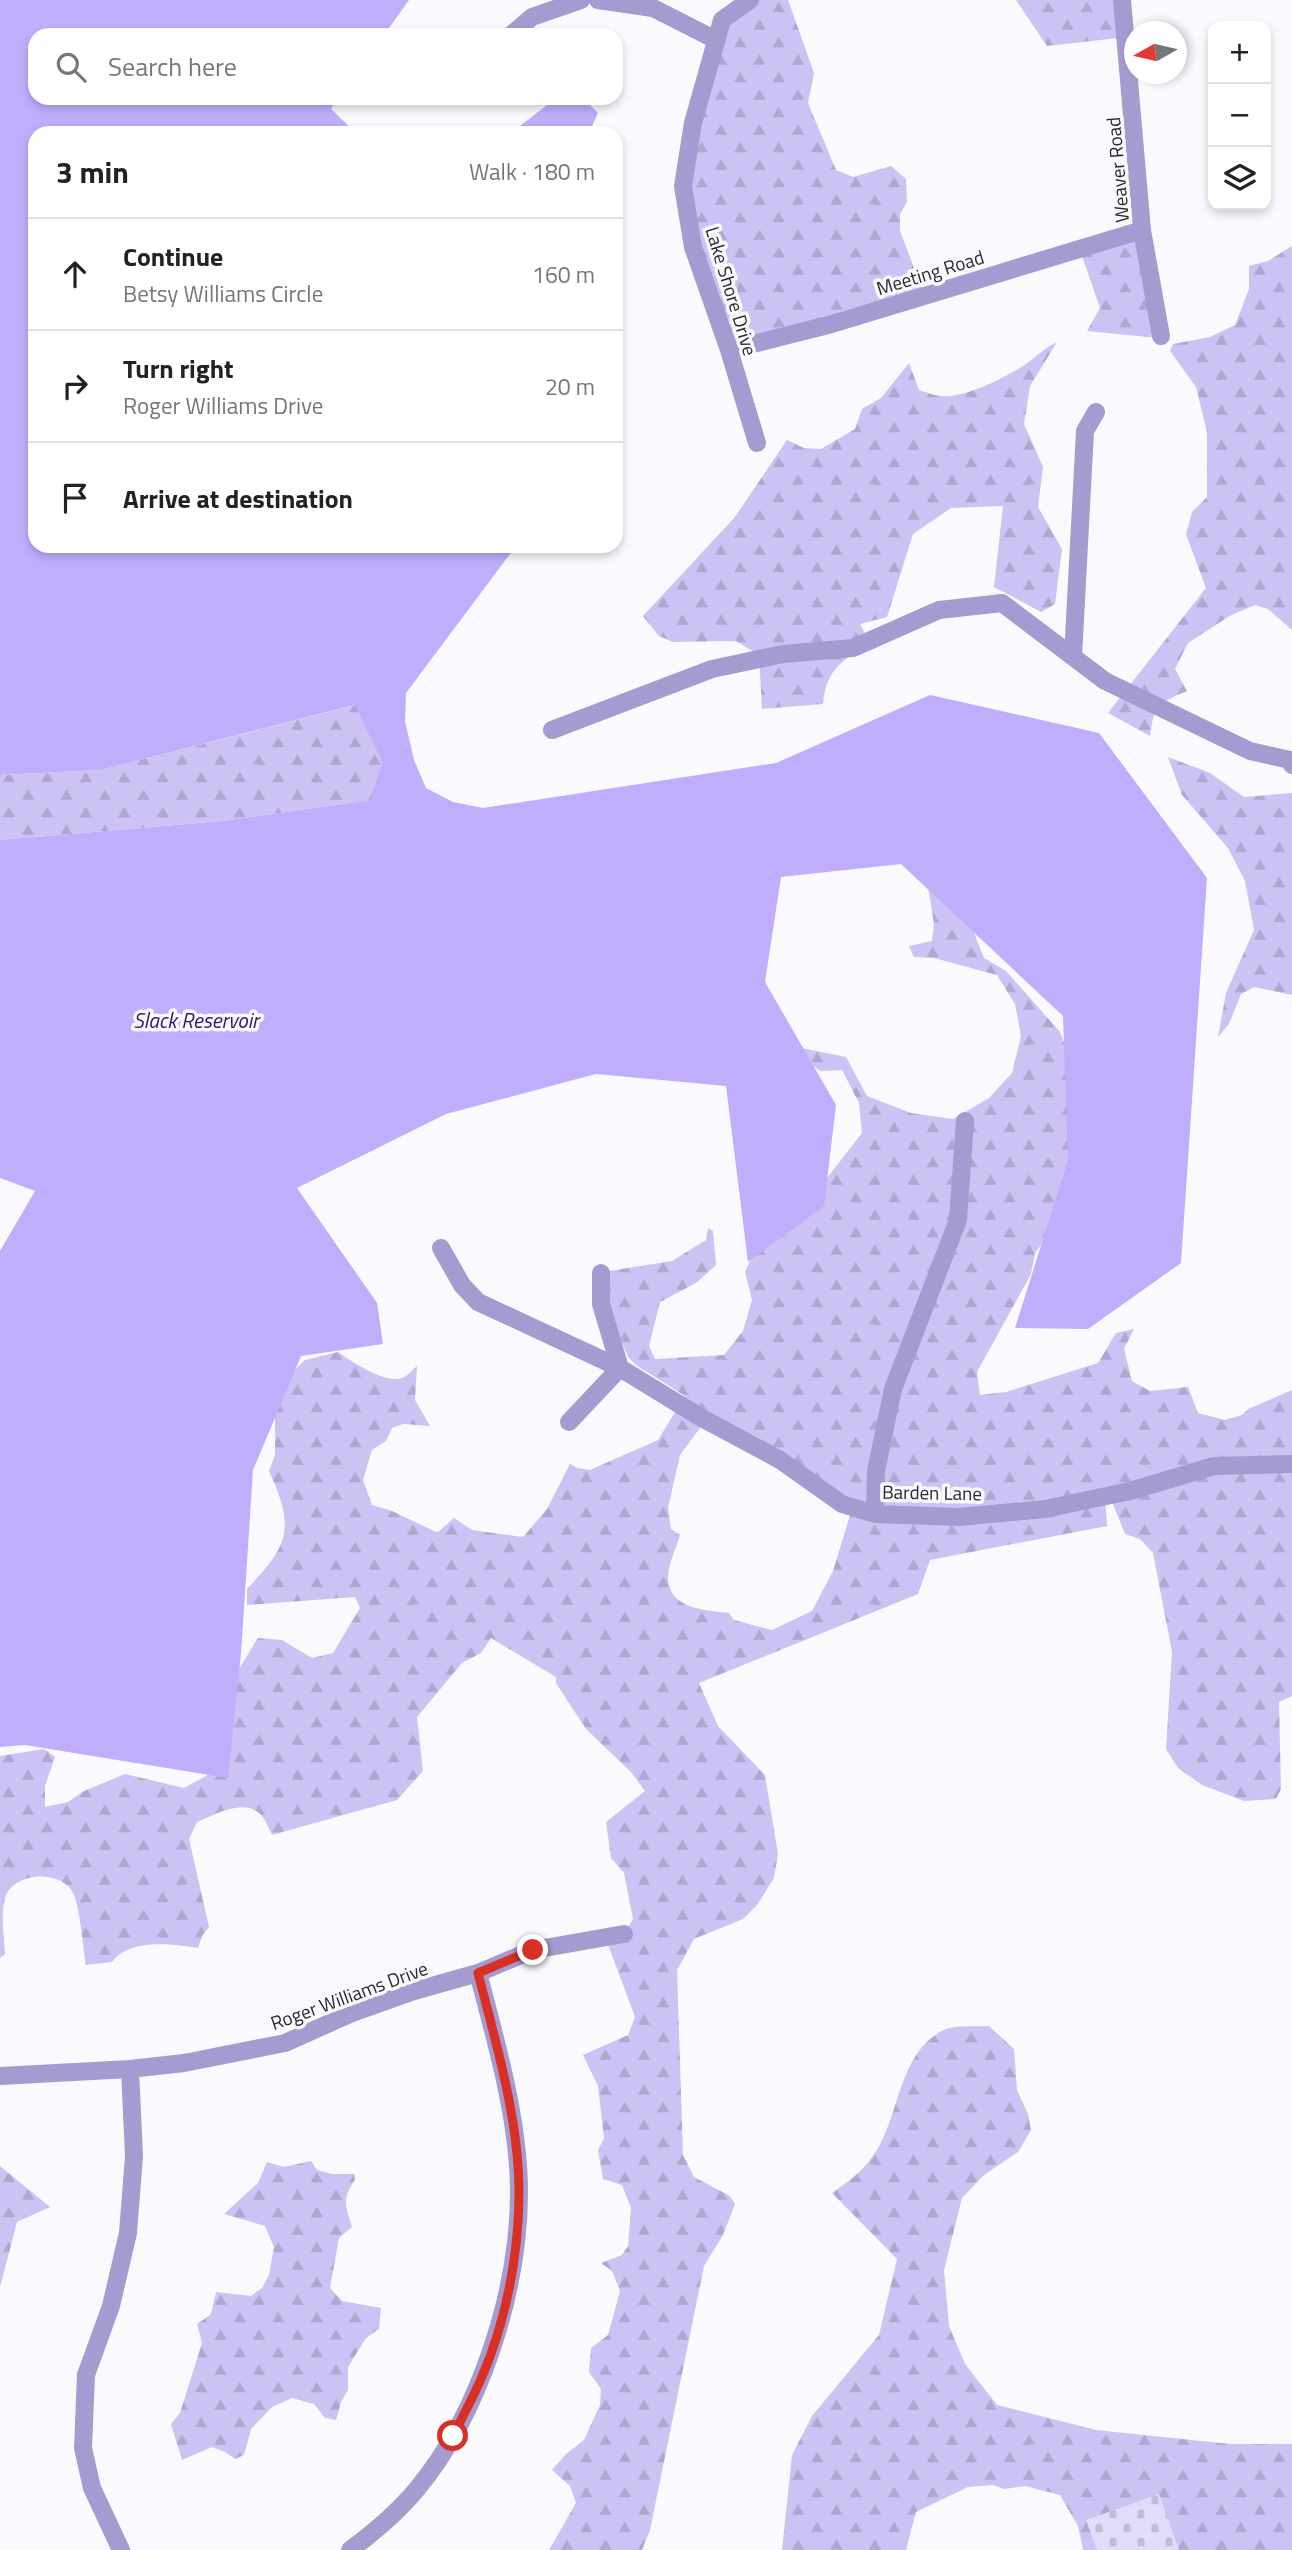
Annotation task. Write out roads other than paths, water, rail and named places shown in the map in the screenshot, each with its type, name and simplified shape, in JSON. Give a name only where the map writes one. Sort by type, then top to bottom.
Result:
[{"type":"street","points":[[519,28],[532,17],[581,0]]},
{"type":"street","points":[[598,0],[653,8],[716,40]]},
{"type":"street","name":"Lake Shore Drive","points":[[750,0],[722,20],[693,123],[683,186],[693,247],[729,350],[757,443]]},
{"type":"street","name":"Weaver Road","points":[[1122,0],[1142,230],[1161,336]]},
{"type":"street","name":"Meeting Road","points":[[729,350],[832,324],[1142,230]]},
{"type":"street","points":[[1073,657],[1085,431],[1096,412]]},
{"type":"street","points":[[552,730],[712,669],[783,654],[853,648],[939,610],[1003,603],[1105,681],[1250,751],[1291,762]]},
{"type":"street","points":[[875,1514],[876,1471],[893,1389],[958,1220],[965,1121]]},
{"type":"street","name":"Barden Lane","points":[[441,1248],[462,1285],[478,1302],[620,1368],[700,1417],[780,1460],[842,1504],[875,1514],[959,1517],[1045,1509],[1130,1491],[1214,1466],[1292,1464]]},
{"type":"street","points":[[569,1422],[620,1368],[601,1304],[601,1273]]},
{"type":"street","name":"Roger Williams Drive","points":[[0,2076],[130,2069],[184,2063],[285,2043],[352,2013],[414,1991],[478,1973],[533,1950],[624,1934]]},
{"type":"street","points":[[350,2550],[416,2489],[453,2436],[482,2377],[504,2311],[515,2257],[519,2191],[512,2121],[478,1973]]},
{"type":"street","points":[[121,2550],[92,2488],[83,2448],[86,2375],[111,2306],[128,2233],[134,2156],[130,2069]]},
{"type":"water","name":"Slack Reservoir","points":[[0,0],[409,0],[389,28],[28,28],[28,105],[334,105],[331,109],[349,126],[28,126],[28,553],[511,553],[406,693],[405,721],[414,760],[426,788],[453,802],[483,808],[776,763],[930,695],[1099,733],[1207,878],[1181,1263],[1088,1329],[1015,1328],[1068,1160],[1063,1016],[901,864],[781,877],[765,982],[836,1105],[824,1206],[748,1262],[726,1086],[596,1074],[446,1114],[297,1188],[377,1303],[383,1344],[301,1356],[253,1470],[241,1654],[228,1778],[25,1745],[0,1747],[0,1251],[35,1191],[0,1178],[0,840],[222,821],[371,800],[382,762],[355,705],[101,770],[0,775]]},
{"type":"water","points":[[547,105],[590,105],[598,113],[592,126],[520,126]]}]
